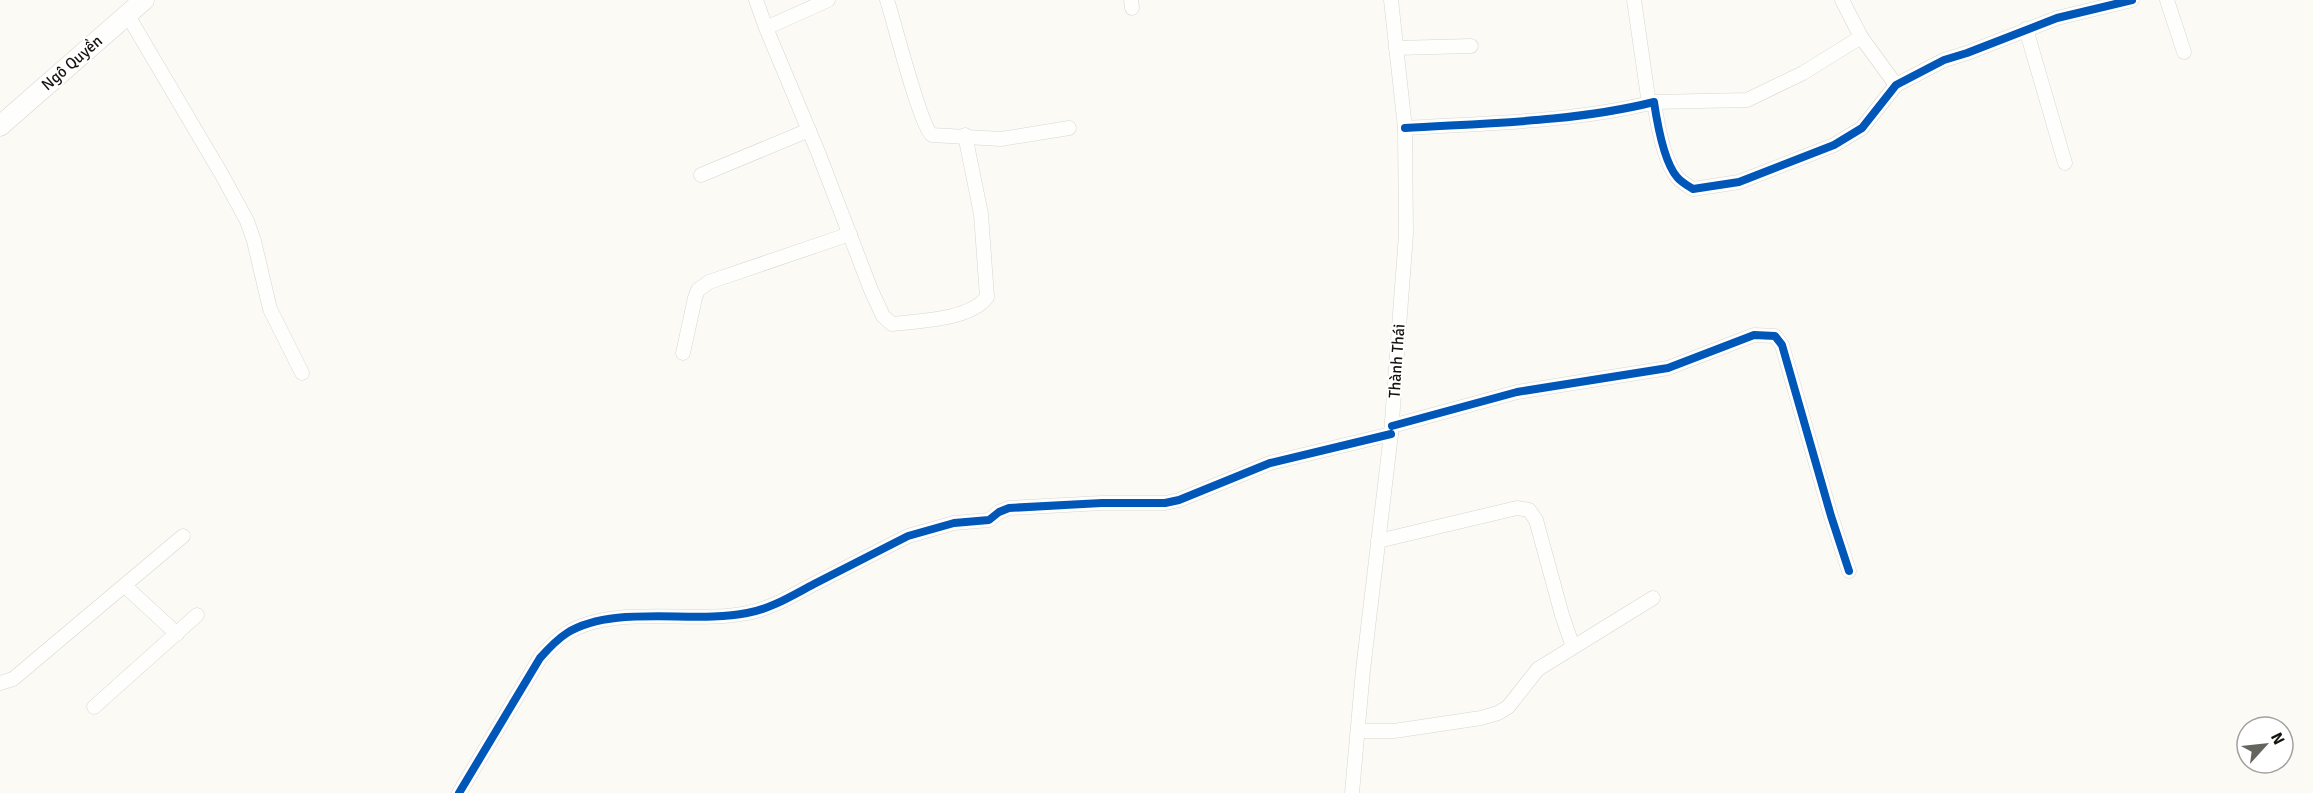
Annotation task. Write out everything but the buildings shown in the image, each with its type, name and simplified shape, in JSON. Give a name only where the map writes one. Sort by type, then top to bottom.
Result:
[{"type":"street","name":"Ngô Quyền","points":[[0,126],[144,0]]},
{"type":"street","points":[[756,0],[882,316],[892,324],[942,318],[979,306],[987,297],[981,214],[965,135]]},
{"type":"street","points":[[766,28],[828,0]]},
{"type":"street","points":[[887,0],[928,132],[937,136],[965,135],[1001,139],[1069,128]]},
{"type":"street","name":"Thành Thái","points":[[1353,793],[1363,670],[1391,430],[1406,234],[1404,128],[1391,0]]},
{"type":"street","points":[[1634,0],[1651,103],[1669,160],[1677,177],[1693,189],[1739,182],[1834,145],[1862,128],[1896,86],[1944,60],[2057,18],[2132,0]]},
{"type":"street","points":[[1842,0],[1862,37],[1896,86]]},
{"type":"street","points":[[2167,0],[2184,52]]},
{"type":"street","points":[[127,14],[247,221],[270,309],[302,373]]},
{"type":"street","points":[[2026,29],[2065,163]]},
{"type":"street","points":[[1404,128],[1540,120],[1651,103],[1747,100],[1803,73],[1862,37]]},
{"type":"street","points":[[1396,48],[1471,45]]},
{"type":"street","points":[[701,175],[809,130]]},
{"type":"street","points":[[683,353],[695,298],[698,290],[709,282],[850,234]]},
{"type":"street","points":[[459,793],[540,658],[555,642],[569,632],[601,621],[625,618],[746,614],[779,602],[908,536],[927,530],[954,523],[989,520],[1009,508],[1102,503],[1165,503],[1179,500],[1270,463],[1517,392],[1668,368],[1754,335],[1775,336],[1782,345],[1849,571]]},
{"type":"street","points":[[1377,541],[1517,508],[1528,510],[1536,520],[1573,647]]},
{"type":"street","points":[[0,683],[13,679],[183,536]]},
{"type":"street","points":[[125,585],[177,634]]},
{"type":"street","points":[[1359,731],[1394,731],[1481,718],[1498,713],[1508,707],[1538,669],[1653,598]]},
{"type":"street","points":[[94,707],[197,615]]},
{"type":"cycle path","points":[[1405,128],[1562,118],[1654,102],[1668,162],[1679,179],[1693,189],[1739,182],[1834,145],[1862,128],[1896,85],[1944,60],[2057,18],[2132,0]]},
{"type":"cycle path","points":[[1392,426],[1517,392],[1668,368],[1754,335],[1775,336],[1782,345],[1849,571]]},
{"type":"cycle path","points":[[459,793],[540,658],[567,633],[586,624],[630,617],[726,616],[756,611],[782,601],[908,536],[954,523],[989,520],[1009,508],[1102,503],[1165,503],[1179,500],[1270,463],[1391,434]]}]
